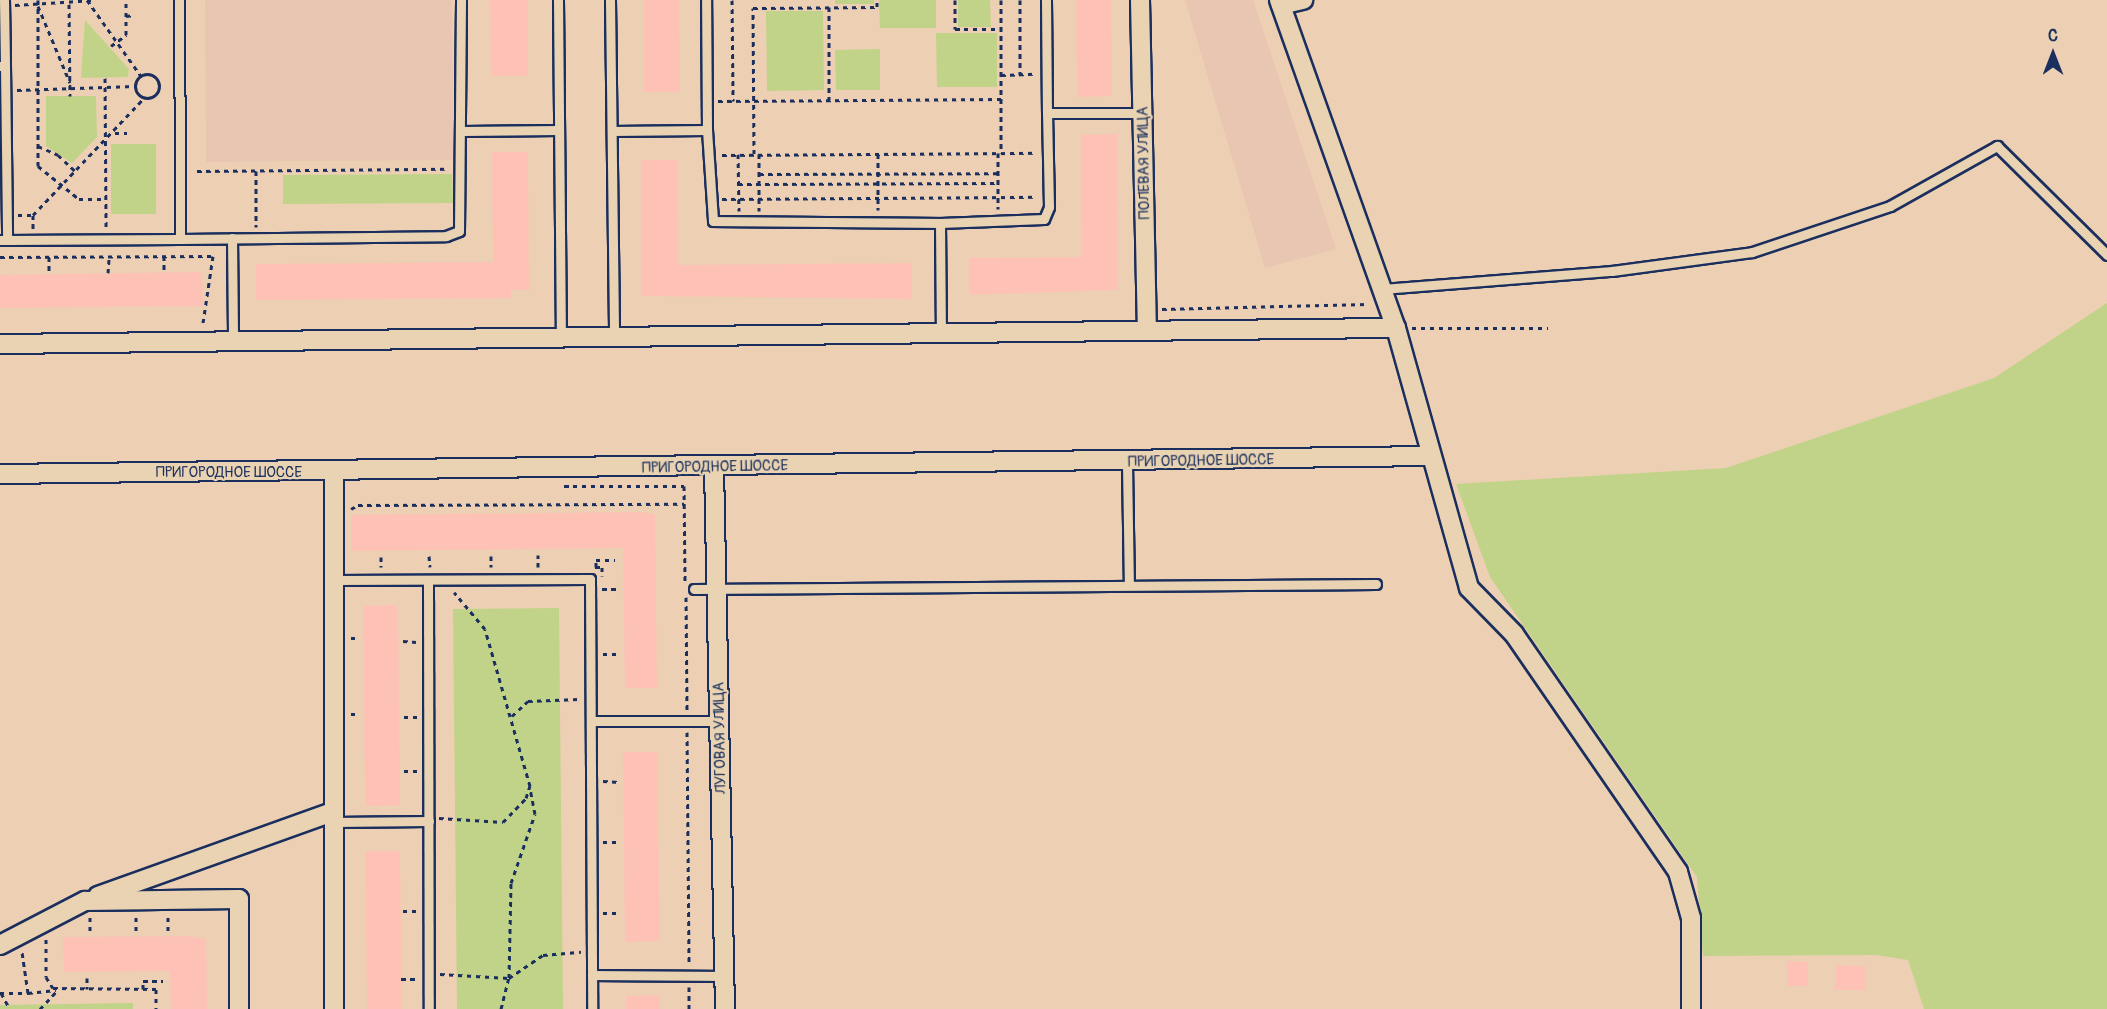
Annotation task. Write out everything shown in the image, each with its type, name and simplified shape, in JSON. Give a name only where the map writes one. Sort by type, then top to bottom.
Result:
[{"type":"street","name":"ПОЛЕВАЯ УЛИЦА","points":[[1140,0],[1147,318]]},
{"type":"street","points":[[1303,0],[1280,2],[1396,328],[1429,456],[1469,588],[1514,634],[1678,872],[1691,918],[1691,1009]]},
{"type":"street","points":[[0,344],[941,330],[1147,318],[1396,328]]},
{"type":"street","name":"ПРИГОРОДНОЕ ШОССЕ","points":[[0,474],[334,473],[714,466],[1127,463],[1429,456]]},
{"type":"street","name":"ЛУГОВАЯ УЛИЦА","points":[[714,466],[725,1009]]},
{"type":"street","points":[[334,473],[334,1009]]},
{"type":"street","points":[[7,941],[333,817]]},
{"type":"street","points":[[85,910],[238,899],[239,1009]]},
{"type":"lane","points":[[179,0],[180,239]]},
{"type":"lane","points":[[4,2],[4,240],[446,236],[459,231],[462,219],[461,0]]},
{"type":"lane","points":[[558,0],[561,335]]},
{"type":"lane","points":[[610,0],[614,334]]},
{"type":"lane","points":[[705,0],[709,199],[712,221],[739,224],[998,223],[1044,219],[1048,197],[1046,0]]},
{"type":"lane","points":[[1047,113],[1143,113]]},
{"type":"lane","points":[[462,131],[560,130]]},
{"type":"lane","points":[[612,131],[707,130]]},
{"type":"lane","points":[[1385,297],[1612,271],[1752,252],[1890,206],[1997,146],[2107,255]]},
{"type":"lane","points":[[940,223],[941,330]]},
{"type":"lane","points":[[232,238],[233,339]]},
{"type":"lane","points":[[1127,463],[1130,585]]},
{"type":"lane","points":[[333,580],[590,579],[592,1009]]},
{"type":"lane","points":[[428,580],[429,1009]]},
{"type":"lane","points":[[694,589],[1376,584]]},
{"type":"lane","points":[[591,721],[687,726],[720,721]]},
{"type":"lane","points":[[333,817],[429,819]]},
{"type":"lane","points":[[592,975],[724,976]]},
{"type":"path","points":[[87,0],[120,39],[141,76]]},
{"type":"path","points":[[4,2],[69,4],[91,3],[95,0]]},
{"type":"path","points":[[111,46],[126,35],[126,0]]},
{"type":"path","points":[[732,0],[733,101]]},
{"type":"path","points":[[768,0],[768,8]]},
{"type":"path","points":[[754,154],[753,8],[877,7],[877,0]]},
{"type":"path","points":[[955,0],[955,29],[1001,29]]},
{"type":"path","points":[[998,223],[1001,99],[1000,0]]},
{"type":"path","points":[[1020,0],[1020,75]]},
{"type":"path","points":[[38,2],[70,86]]},
{"type":"path","points":[[38,2],[38,166],[65,183],[79,199],[105,199]]},
{"type":"path","points":[[69,4],[70,96]]},
{"type":"path","points":[[829,7],[830,100]]},
{"type":"path","points":[[126,16],[135,15]]},
{"type":"path","points":[[1001,75],[1047,74]]},
{"type":"path","points":[[135,87],[141,76]]},
{"type":"path","points":[[33,215],[115,133],[144,98],[154,95],[159,86],[154,77],[141,76]]},
{"type":"path","points":[[105,78],[105,199],[108,273]]},
{"type":"path","points":[[5,91],[70,86],[135,87]]},
{"type":"path","points":[[135,87],[144,98]]},
{"type":"path","points":[[707,101],[1001,99]]},
{"type":"path","points":[[115,133],[127,133]]},
{"type":"path","points":[[38,146],[58,155],[76,172]]},
{"type":"path","points":[[708,155],[1048,153]]},
{"type":"path","points":[[738,154],[739,224]]},
{"type":"path","points":[[759,154],[759,224]]},
{"type":"path","points":[[878,154],[878,224]]},
{"type":"path","points":[[197,171],[462,169]]},
{"type":"path","points":[[256,171],[256,238]]},
{"type":"path","points":[[759,174],[998,173]]},
{"type":"path","points":[[105,178],[111,178]]},
{"type":"path","points":[[738,184],[998,183]]},
{"type":"path","points":[[709,199],[1048,197]]},
{"type":"path","points":[[164,256],[164,273]]},
{"type":"path","points":[[0,257],[213,256],[206,323],[195,323]]},
{"type":"path","points":[[49,257],[49,274]]},
{"type":"path","points":[[1147,318],[1385,297]]},
{"type":"path","points":[[1396,328],[1548,327]]},
{"type":"path","points":[[552,486],[684,486],[690,1009]]},
{"type":"path","points":[[348,510],[684,504]]},
{"type":"path","points":[[538,555],[538,567]]},
{"type":"path","points":[[429,556],[430,567]]},
{"type":"path","points":[[491,556],[491,567]]},
{"type":"path","points":[[381,557],[381,567]]},
{"type":"path","points":[[596,567],[596,560],[615,560]]},
{"type":"path","points":[[370,567],[391,567]]},
{"type":"path","points":[[420,567],[449,567],[449,580],[455,595],[484,629],[512,716],[530,786],[535,814],[512,883],[509,978],[501,1009]]},
{"type":"path","points":[[480,567],[503,567]]},
{"type":"path","points":[[526,567],[549,567]]},
{"type":"path","points":[[584,567],[602,567],[603,600]]},
{"type":"path","points":[[602,589],[617,589]]},
{"type":"path","points":[[416,631],[416,652]]},
{"type":"path","points":[[403,641],[416,642]]},
{"type":"path","points":[[603,643],[603,664]]},
{"type":"path","points":[[603,654],[617,654]]},
{"type":"path","points":[[512,716],[528,701],[591,699]]},
{"type":"path","points":[[417,706],[417,726]]},
{"type":"path","points":[[676,709],[687,709]]},
{"type":"path","points":[[404,717],[417,717]]},
{"type":"path","points":[[676,731],[687,726]]},
{"type":"path","points":[[417,762],[417,781]]},
{"type":"path","points":[[404,771],[417,771]]},
{"type":"path","points":[[603,772],[603,791]]},
{"type":"path","points":[[603,781],[620,782]]},
{"type":"path","points":[[429,819],[503,822],[526,798],[530,786]]},
{"type":"path","points":[[603,832],[603,854]]},
{"type":"path","points":[[603,842],[618,842]]},
{"type":"path","points":[[417,900],[417,922]]},
{"type":"path","points":[[603,902],[603,923]]},
{"type":"path","points":[[90,932],[85,910],[101,912]]},
{"type":"path","points":[[403,911],[417,911]]},
{"type":"path","points":[[125,912],[147,912]]},
{"type":"path","points":[[136,912],[136,933]]},
{"type":"path","points":[[157,912],[180,912]]},
{"type":"path","points":[[168,912],[168,933]]},
{"type":"path","points":[[603,914],[616,914]]},
{"type":"path","points":[[48,933],[47,982],[59,990]]},
{"type":"path","points":[[7,941],[27,962],[28,993]]},
{"type":"path","points":[[401,979],[417,979],[429,974],[509,978],[543,955],[591,952]]},
{"type":"path","points":[[678,963],[689,963]]},
{"type":"path","points":[[87,978],[87,989]]},
{"type":"path","points":[[417,979],[417,989]]},
{"type":"path","points":[[142,989],[142,981],[163,981]]},
{"type":"path","points":[[0,993],[156,989],[156,1009]]},
{"type":"path","points":[[40,1009],[59,990]]},
{"type":"path","points":[[0,993],[10,1009]]},
{"type":"shaded area","points":[[205,0],[452,0],[454,160],[206,162]]},
{"type":"shaded area","points":[[1185,0],[1253,0],[1336,249],[1265,268]]},
{"type":"green space","points":[[835,0],[874,0],[874,4],[835,4]]},
{"type":"green space","points":[[879,0],[936,0],[936,28],[880,28]]},
{"type":"green space","points":[[958,0],[990,0],[991,27],[958,27]]},
{"type":"green space","points":[[766,11],[823,11],[824,90],[767,91]]},
{"type":"green space","points":[[85,20],[129,69],[128,77],[81,78]]},
{"type":"green space","points":[[936,33],[997,33],[997,87],[937,87]]},
{"type":"green space","points":[[880,49],[880,90],[836,90],[835,50]]},
{"type":"green space","points":[[46,96],[96,96],[97,137],[72,163],[46,146]]},
{"type":"green space","points":[[111,144],[156,144],[156,214],[111,214]]},
{"type":"green space","points":[[452,174],[453,203],[283,204],[283,175]]},
{"type":"green space","points":[[2107,303],[2107,1009],[1924,1009],[1908,960],[1876,955],[1703,956],[1697,877],[1490,577],[1456,484],[1726,468],[1994,378]]},
{"type":"green space","points":[[559,608],[563,1009],[457,1009],[453,609]]},
{"type":"green space","points":[[133,1003],[133,1009],[0,1009],[0,1005]]},
{"type":"building","points":[[490,0],[528,0],[528,76],[491,76]]},
{"type":"building","points":[[644,0],[679,0],[680,92],[644,92]]},
{"type":"building","points":[[1076,0],[1111,0],[1112,96],[1077,97]]},
{"type":"building","points":[[1117,134],[1118,290],[969,295],[969,258],[1082,257],[1081,135]]},
{"type":"building","points":[[492,152],[528,152],[529,290],[511,290],[511,298],[256,300],[256,264],[493,262]]},
{"type":"building","points":[[641,160],[677,160],[678,265],[912,263],[912,299],[641,296]]},
{"type":"building","points":[[202,272],[203,306],[0,308],[0,275]]},
{"type":"building","points":[[642,512],[655,515],[657,688],[625,688],[623,548],[351,551],[351,515]]},
{"type":"building","points":[[398,605],[400,805],[365,806],[363,606]]},
{"type":"building","points":[[623,752],[657,752],[660,941],[625,942]]},
{"type":"building","points":[[365,851],[400,851],[402,1009],[367,1009]]},
{"type":"building","points":[[190,936],[206,939],[207,1009],[171,1009],[170,971],[64,972],[63,937]]},
{"type":"building","points":[[1787,961],[1808,962],[1808,986],[1787,986]]},
{"type":"building","points":[[1836,965],[1866,966],[1866,990],[1835,990]]},
{"type":"building","points":[[660,995],[660,1009],[626,1009],[626,996]]}]
